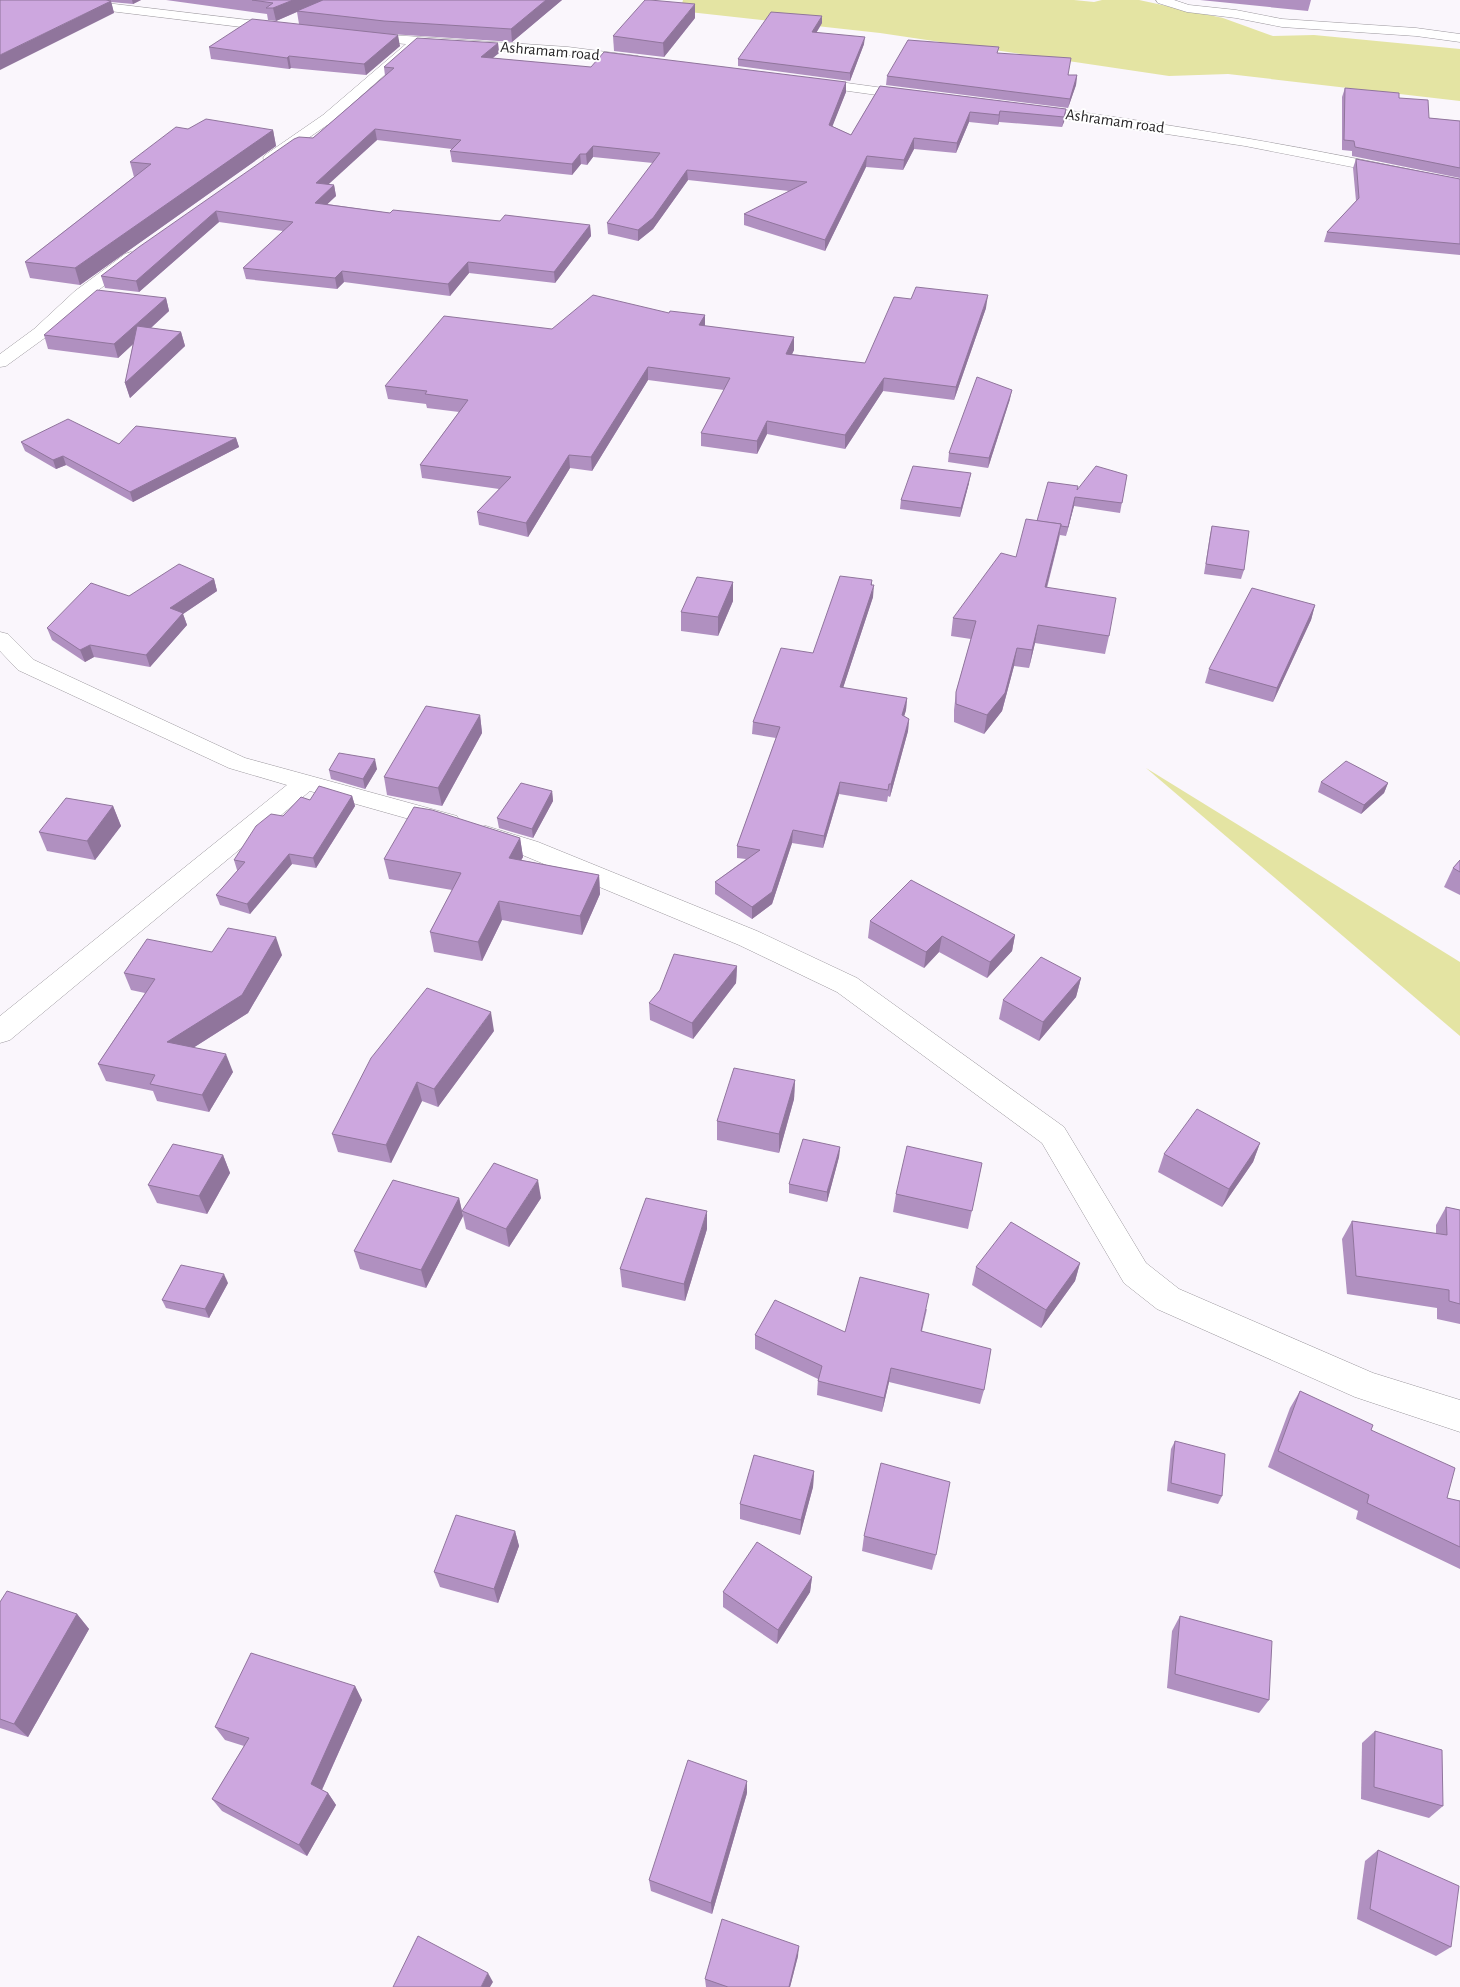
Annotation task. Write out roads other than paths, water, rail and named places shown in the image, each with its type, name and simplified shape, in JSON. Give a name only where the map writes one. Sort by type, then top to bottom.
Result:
[{"type":"street","points":[[52,0],[276,28],[294,25]]},
{"type":"street","points":[[1162,0],[1187,8],[1236,14],[1282,23],[1416,32],[1460,38]]},
{"type":"street","name":"Ashramam road","points":[[349,36],[568,51],[653,62]]},
{"type":"street","points":[[256,168],[328,118],[415,42]]},
{"type":"street","points":[[797,80],[923,97]]},
{"type":"street","name":"Ashramam road","points":[[1018,108],[1109,119],[1271,146],[1460,184]]},
{"type":"street","points":[[0,362],[40,333],[81,295],[143,248]]},
{"type":"street","points":[[0,639],[26,665],[237,763],[424,815],[529,848],[748,938],[847,985],[1053,1135],[1135,1273],[1168,1299],[1367,1386],[1460,1416]]},
{"type":"street","points":[[0,1032],[306,782]]}]
